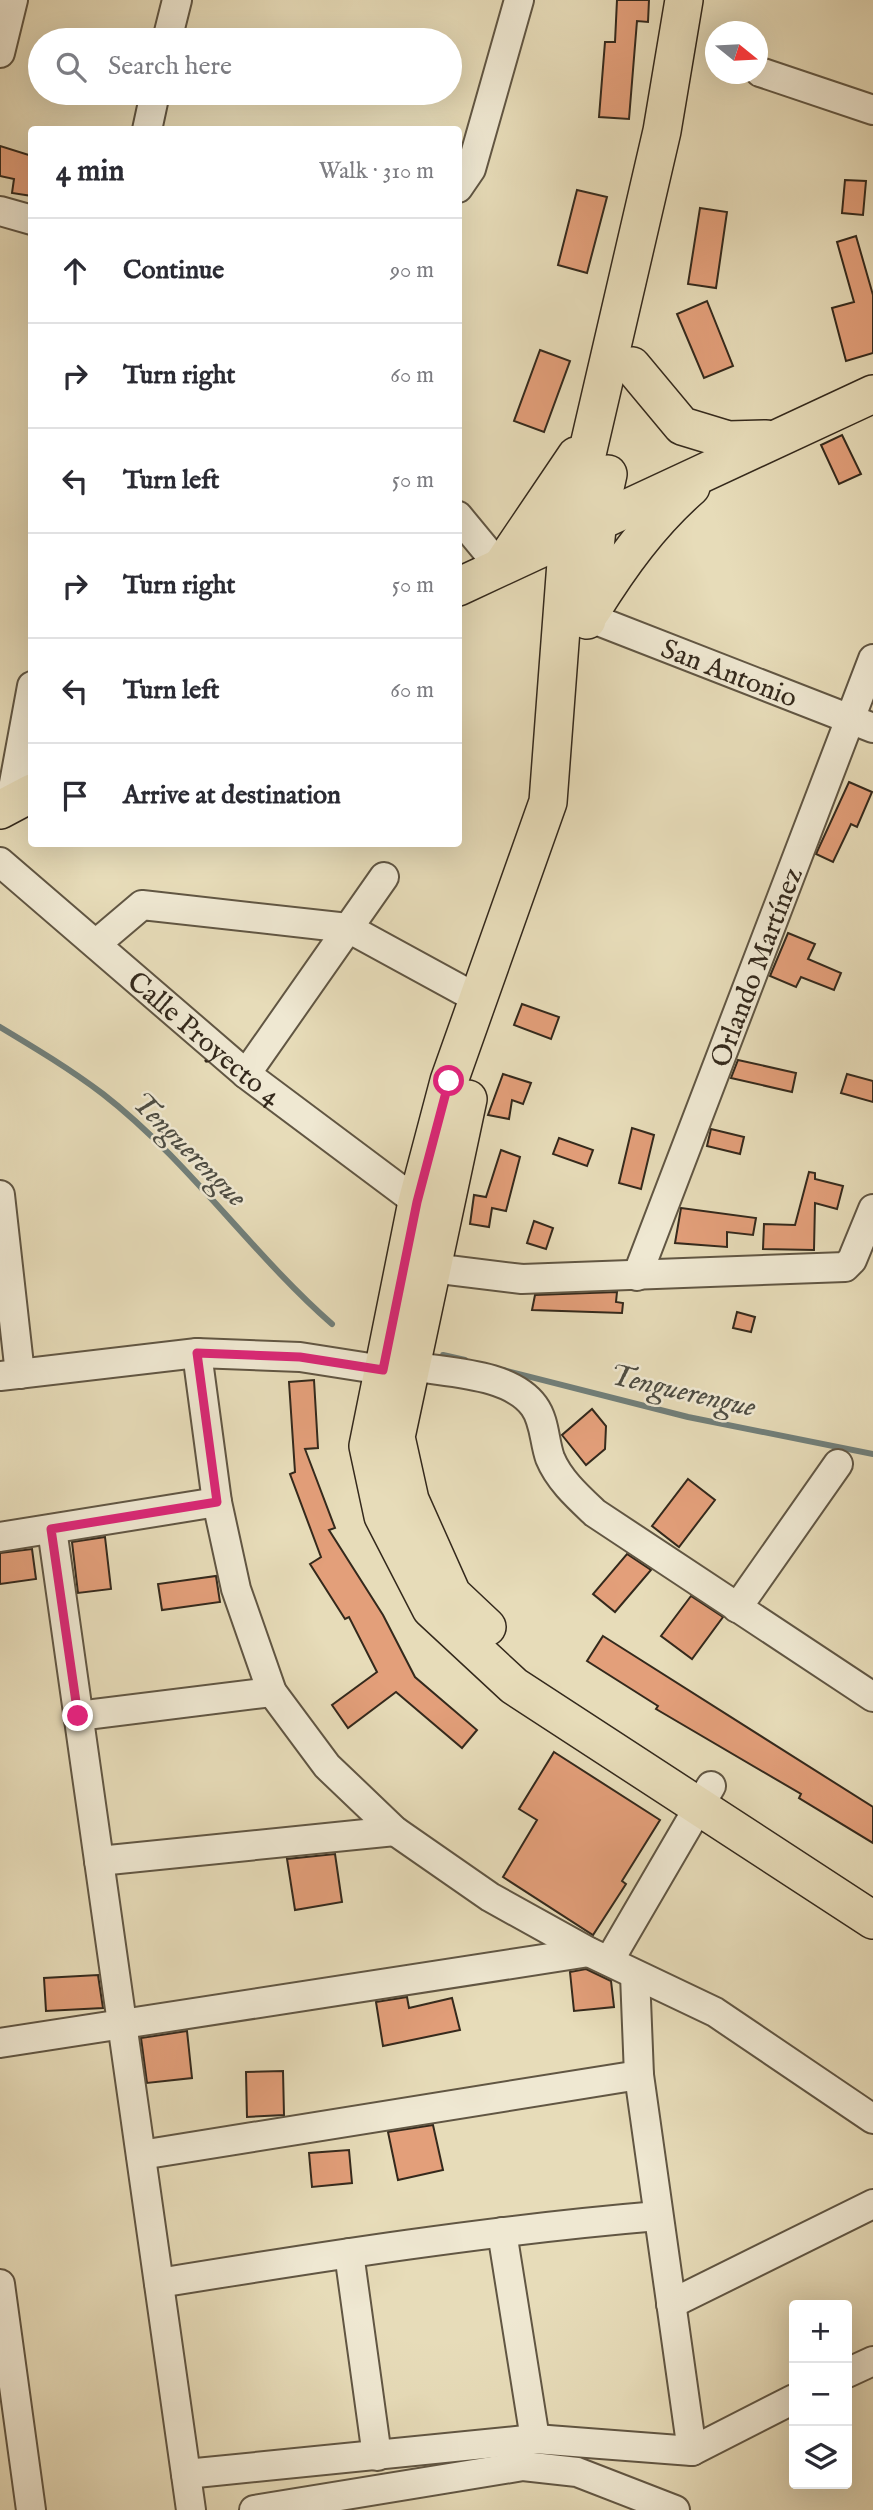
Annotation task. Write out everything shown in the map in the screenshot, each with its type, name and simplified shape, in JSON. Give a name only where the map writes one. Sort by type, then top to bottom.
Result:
[{"type":"main road","points":[[397,1368],[432,1268],[470,1089],[567,808],[577,610],[594,424],[662,131],[684,0]]},
{"type":"main road","points":[[583,528],[632,366],[684,137],[707,0]]},
{"type":"main road","points":[[632,366],[682,426],[728,440],[777,438]]},
{"type":"main road","points":[[462,585],[711,468],[868,400]]},
{"type":"main road","points":[[501,568],[560,484],[594,424]]},
{"type":"main road","points":[[711,468],[667,508],[577,610],[548,802],[449,1081],[417,1202],[397,1368],[396,1437],[410,1500],[452,1594],[529,1666],[873,1920]]},
{"type":"main road","points":[[501,568],[529,568],[544,576],[577,610]]},
{"type":"main road","points":[[704,1796],[873,1891]]},
{"type":"street","points":[[0,53],[13,0]]},
{"type":"street","points":[[170,28],[177,0]]},
{"type":"street","points":[[462,182],[471,169],[519,0]]},
{"type":"street","points":[[768,75],[873,110]]},
{"type":"street","points":[[148,126],[152,105]]},
{"type":"street","points":[[0,211],[28,219]]},
{"type":"street","points":[[462,521],[501,568]]},
{"type":"street","name":"San Antonio","points":[[577,610],[861,724]]},
{"type":"street","name":"Orlando Martínez","points":[[637,1276],[861,724],[873,659]]},
{"type":"street","points":[[14,803],[28,712]]},
{"type":"street","name":"Calle Proyecto 4","points":[[0,862],[246,1073],[417,1202]]},
{"type":"street","points":[[246,1073],[384,877]]},
{"type":"street","points":[[96,944],[142,905],[348,928],[478,999]]},
{"type":"street","points":[[0,1195],[10,1375],[197,1353],[300,1357],[495,1382],[519,1393],[534,1406],[544,1428],[551,1459],[569,1489],[595,1513],[871,1693]]},
{"type":"street","points":[[432,1268],[522,1279],[845,1267],[852,1260],[873,1209]]},
{"type":"street","points":[[197,1353],[217,1502],[236,1589],[272,1692],[327,1766],[395,1831],[491,1897],[599,1957],[715,2012],[873,2119]]},
{"type":"street","points":[[737,1608],[838,1464]]},
{"type":"street","points":[[0,1538],[217,1502]]},
{"type":"street","points":[[51,1529],[191,2510]]},
{"type":"street","points":[[78,1716],[272,1692]]},
{"type":"street","points":[[0,2043],[599,1957],[704,1796]]},
{"type":"street","points":[[99,1861],[395,1831]]},
{"type":"street","points":[[635,1975],[639,2075],[692,2451]]},
{"type":"street","points":[[141,2155],[639,2075]]},
{"type":"street","points":[[671,2304],[873,2204]]},
{"type":"street","points":[[159,2283],[502,2232],[658,2216]]},
{"type":"street","points":[[502,2232],[535,2439]]},
{"type":"street","points":[[349,2253],[377,2456]]},
{"type":"street","points":[[0,2284],[31,2510]]},
{"type":"street","points":[[852,2371],[873,2361]]},
{"type":"street","points":[[186,2474],[535,2439],[692,2451],[789,2402]]},
{"type":"street","points":[[254,2510],[523,2466],[577,2472],[675,2510]]},
{"type":"building","points":[[617,0],[649,0],[648,22],[637,21],[629,119],[599,117],[605,42],[615,42]]},
{"type":"building","points":[[0,146],[28,155],[28,195],[12,193],[14,179],[0,176]]},
{"type":"building","points":[[845,180],[866,181],[863,215],[842,213]]},
{"type":"building","points":[[577,190],[607,197],[587,273],[558,265]]},
{"type":"building","points":[[700,208],[727,212],[716,288],[688,284]]},
{"type":"building","points":[[856,236],[873,295],[873,353],[846,361],[832,308],[854,302],[837,242]]},
{"type":"building","points":[[707,301],[733,366],[704,378],[677,314]]},
{"type":"building","points":[[540,350],[570,361],[544,432],[514,421]]},
{"type":"building","points":[[842,435],[861,474],[839,484],[821,445]]},
{"type":"building","points":[[849,782],[872,792],[857,827],[851,824],[833,862],[816,854]]},
{"type":"building","points":[[788,933],[815,944],[808,959],[841,973],[834,990],[801,977],[796,987],[770,976]]},
{"type":"building","points":[[522,1004],[559,1017],[551,1039],[514,1025]]},
{"type":"building","points":[[738,1060],[796,1073],[792,1092],[731,1078]]},
{"type":"building","points":[[503,1074],[531,1083],[523,1104],[512,1100],[509,1119],[488,1115]]},
{"type":"building","points":[[847,1074],[873,1081],[873,1102],[841,1093]]},
{"type":"building","points":[[632,1128],[654,1135],[641,1189],[619,1183]]},
{"type":"building","points":[[711,1129],[744,1137],[740,1154],[707,1146]]},
{"type":"building","points":[[559,1138],[593,1150],[587,1166],[553,1154]]},
{"type":"building","points":[[501,1150],[520,1157],[506,1211],[492,1208],[489,1227],[470,1224],[474,1195],[486,1197]]},
{"type":"building","points":[[809,1172],[815,1173],[815,1179],[843,1186],[837,1209],[815,1203],[814,1250],[763,1249],[764,1224],[795,1225]]},
{"type":"building","points":[[681,1208],[756,1218],[753,1235],[727,1232],[727,1247],[675,1243]]},
{"type":"building","points":[[534,1221],[553,1228],[546,1249],[527,1243]]},
{"type":"building","points":[[617,1292],[616,1302],[623,1303],[622,1313],[532,1310],[535,1295]]},
{"type":"building","points":[[737,1312],[755,1317],[751,1332],[733,1328]]},
{"type":"building","points":[[314,1380],[318,1448],[305,1449],[335,1528],[329,1530],[383,1615],[415,1677],[477,1730],[462,1748],[396,1692],[348,1728],[332,1705],[377,1672],[349,1617],[345,1619],[310,1564],[321,1557],[290,1474],[295,1472],[289,1382]]},
{"type":"building","points":[[592,1409],[606,1426],[605,1449],[586,1465],[562,1435]]},
{"type":"building","points":[[688,1479],[715,1500],[679,1547],[652,1526]]},
{"type":"building","points":[[105,1537],[111,1589],[78,1593],[72,1542]]},
{"type":"building","points":[[32,1549],[36,1579],[0,1584],[0,1553]]},
{"type":"building","points":[[627,1554],[651,1570],[615,1612],[593,1594]]},
{"type":"building","points":[[216,1576],[220,1602],[162,1610],[158,1584]]},
{"type":"building","points":[[691,1596],[723,1617],[692,1659],[661,1636]]},
{"type":"building","points":[[603,1636],[873,1807],[873,1843],[799,1798],[801,1794],[656,1709],[658,1706],[587,1661]]},
{"type":"building","points":[[554,1752],[660,1820],[622,1881],[626,1884],[593,1935],[503,1877],[537,1820],[519,1809]]},
{"type":"building","points":[[335,1854],[342,1902],[295,1910],[287,1859]]},
{"type":"building","points":[[586,1969],[611,1981],[614,2007],[574,2011],[570,1972]]},
{"type":"building","points":[[98,1975],[103,2008],[46,2011],[44,1978]]},
{"type":"building","points":[[407,1997],[409,2008],[452,1998],[460,2030],[383,2046],[376,2002]]},
{"type":"building","points":[[187,2031],[192,2078],[147,2083],[141,2038]]},
{"type":"building","points":[[283,2071],[284,2115],[247,2117],[246,2072]]},
{"type":"building","points":[[433,2125],[443,2170],[398,2180],[388,2132]]},
{"type":"building","points":[[349,2150],[352,2183],[312,2187],[309,2153]]},
{"type":"waterway","name":"Tenguerengue","points":[[0,1027],[78,1076],[134,1120],[332,1324]]},
{"type":"waterway","name":"Tenguerengue","points":[[443,1355],[465,1360]]},
{"type":"waterway","name":"Tenguerengue","points":[[503,1370],[688,1417],[873,1454]]},
{"type":"route","points":[[78,1716],[51,1529],[217,1502],[197,1353],[300,1357],[383,1370],[417,1202],[449,1081]]}]
